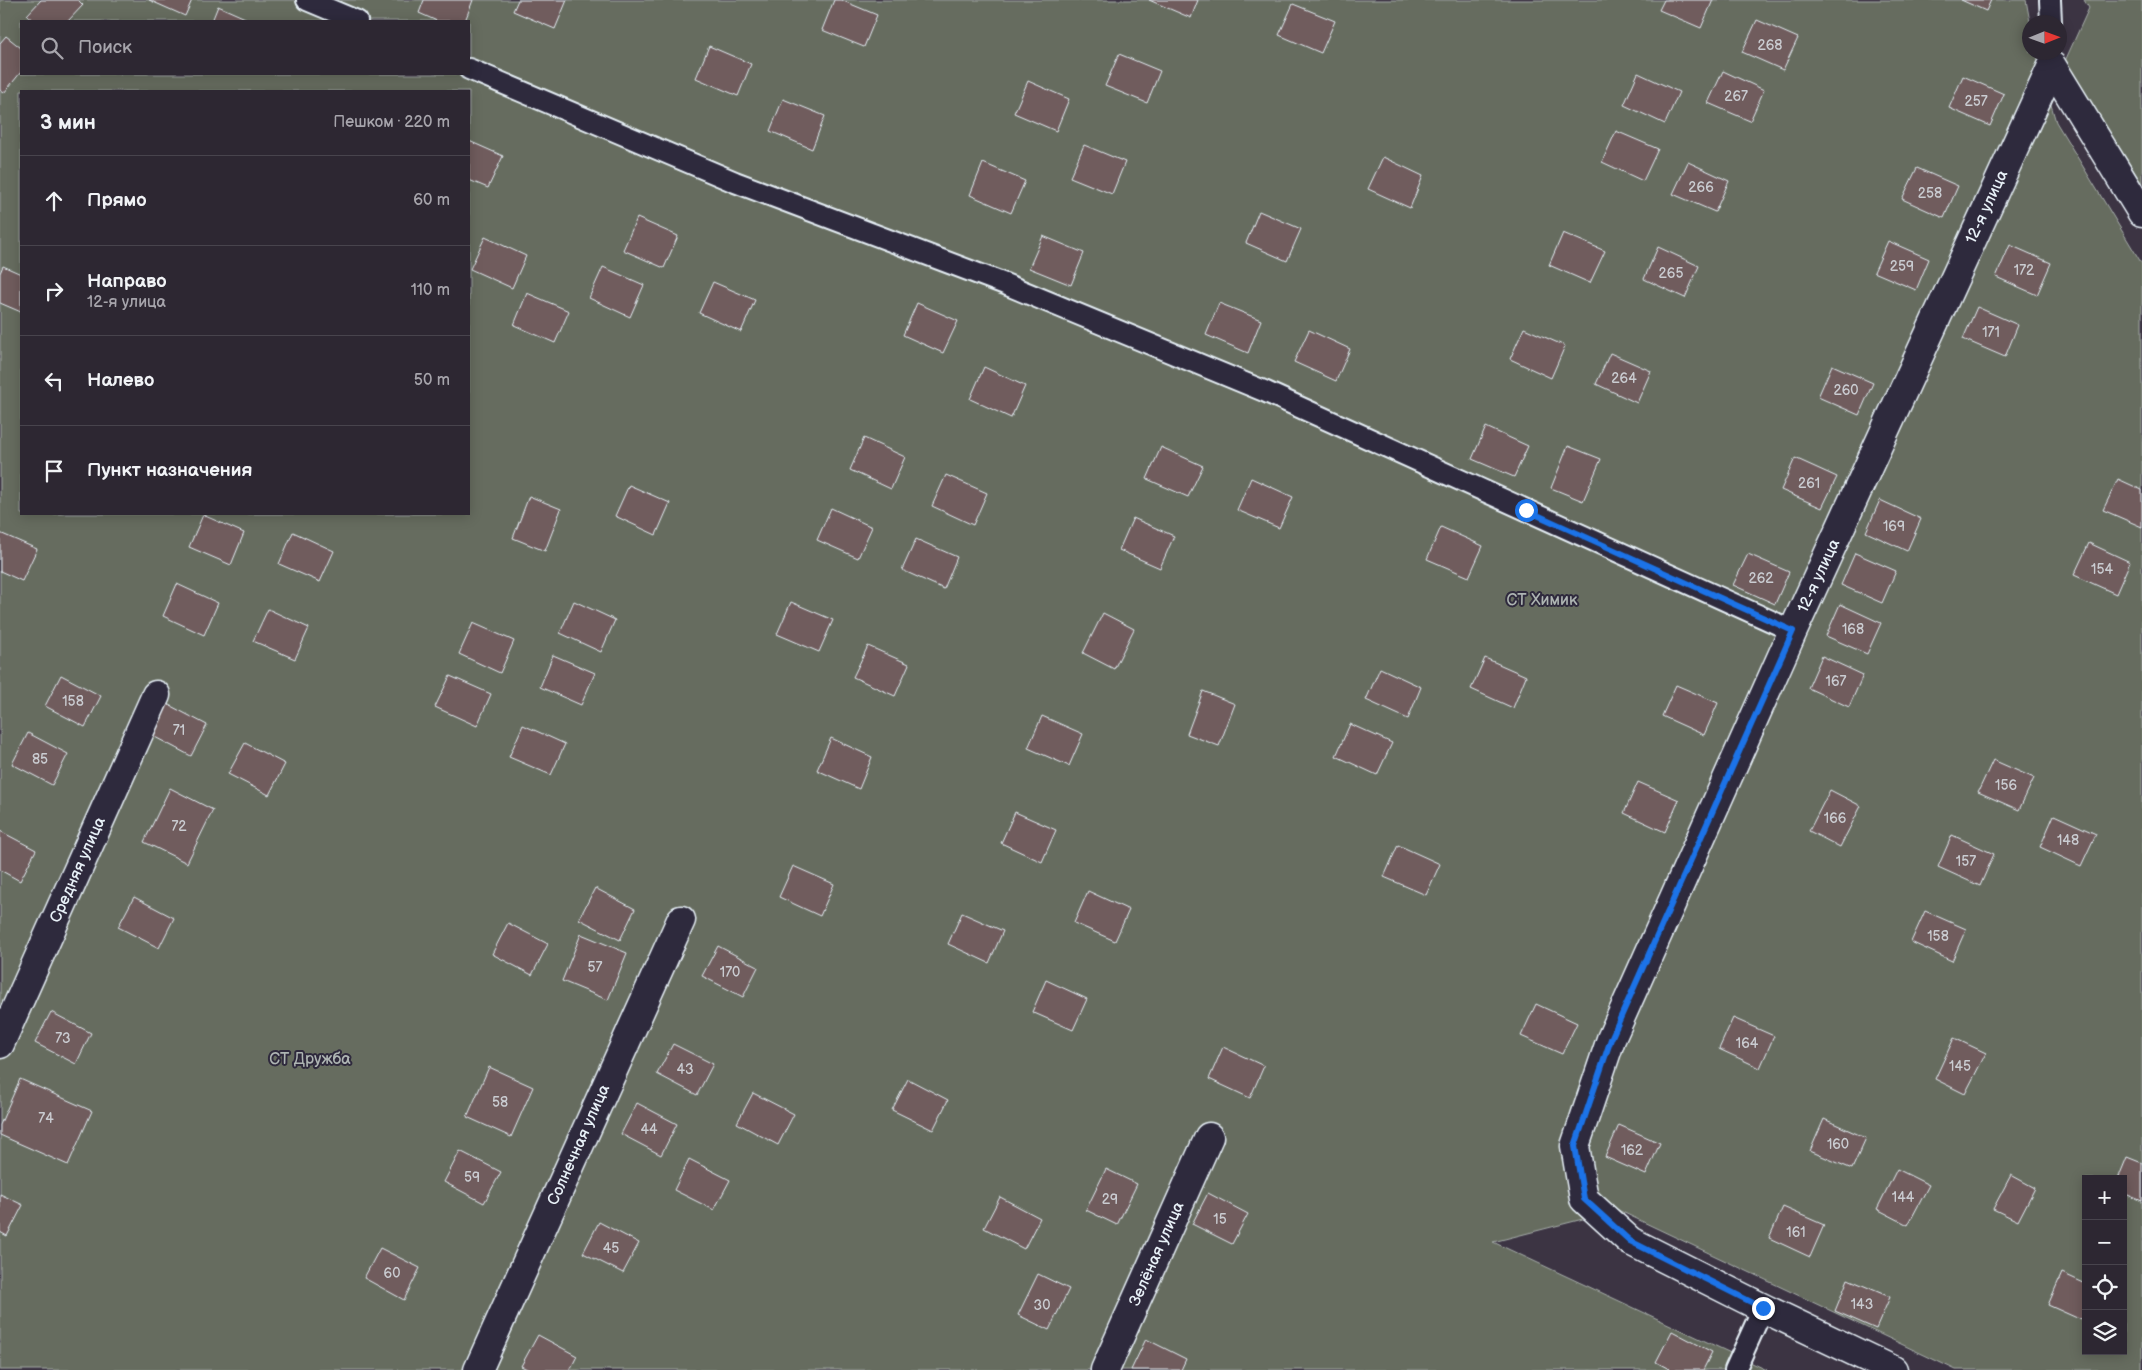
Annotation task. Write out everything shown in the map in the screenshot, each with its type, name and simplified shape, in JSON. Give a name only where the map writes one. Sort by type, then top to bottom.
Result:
[{"type":"street","name":"12-я улица","points":[[1763,1308],[1630,1241],[1584,1199],[1575,1146],[1611,1039],[2051,60]]},
{"type":"street","points":[[2052,60],[2142,213]]},
{"type":"street","name":"Средняя улица","points":[[0,1044],[156,695]]},
{"type":"street","name":"Солнечная улица","points":[[478,1370],[680,920]]},
{"type":"street","name":"Зелёная улица","points":[[1105,1370],[1208,1137]]},
{"type":"street","points":[[1763,1308],[1893,1370]]},
{"type":"lane","points":[[308,0],[356,20]]},
{"type":"lane","points":[[2050,0],[2051,15]]},
{"type":"lane","points":[[470,68],[735,182],[1005,284],[1264,391],[1793,631]]},
{"type":"lane","points":[[1735,1370],[1763,1308]]},
{"type":"green space","name":"СТ Химик","points":[[0,0],[2026,0],[2029,15],[2022,15],[2022,60],[2038,60],[2056,122],[2142,264],[2142,1370],[1956,1370],[1618,1210],[1493,1242],[1767,1370],[0,1370]]},
{"type":"green space","points":[[2084,0],[2142,0],[2142,184],[2065,61],[2089,8]]},
{"type":"building","points":[[41,0],[78,0],[83,5],[69,20],[33,20],[27,15]]},
{"type":"building","points":[[149,0],[192,0],[185,16]]},
{"type":"building","points":[[424,0],[473,0],[465,20],[435,20],[419,13]]},
{"type":"building","points":[[518,0],[567,0],[555,29],[513,11]]},
{"type":"building","points":[[834,0],[841,0],[877,15],[864,47],[822,30]]},
{"type":"building","points":[[1149,0],[1198,0],[1191,18]]},
{"type":"building","points":[[1664,0],[1713,0],[1701,28],[1659,10]]},
{"type":"building","points":[[1961,0],[1991,0],[1986,11]]},
{"type":"building","points":[[1293,4],[1335,21],[1321,53],[1279,35]]},
{"type":"building","points":[[218,6],[250,20],[212,20]]},
{"type":"building","points":[[1757,20],[1798,38],[1783,70],[1742,52]]},
{"type":"building","points":[[6,36],[20,47],[20,73],[4,93],[0,90],[0,43]]},
{"type":"building","points":[[709,46],[751,64],[738,96],[696,78]]},
{"type":"building","points":[[1119,54],[1160,71],[1147,103],[1105,86]]},
{"type":"building","points":[[1723,71],[1764,90],[1750,121],[1708,103]]},
{"type":"building","points":[[1638,73],[1679,92],[1665,124],[1624,105]]},
{"type":"building","points":[[1963,76],[2004,94],[1990,126],[1949,108]]},
{"type":"building","points":[[1028,81],[1069,99],[1056,131],[1014,113]]},
{"type":"building","points":[[783,99],[825,116],[812,149],[770,131]]},
{"type":"building","points":[[1616,131],[1658,149],[1643,181],[1602,162]]},
{"type":"building","points":[[470,141],[503,156],[488,188],[470,180]]},
{"type":"building","points":[[1084,145],[1125,162],[1112,194],[1070,177]]},
{"type":"building","points":[[1383,157],[1423,176],[1410,208],[1368,189]]},
{"type":"building","points":[[1688,162],[1729,181],[1715,212],[1673,194]]},
{"type":"building","points":[[983,163],[1025,181],[1011,213],[970,195]]},
{"type":"building","points":[[1917,168],[1958,186],[1944,218],[1902,199]]},
{"type":"building","points":[[1259,211],[1301,229],[1287,261],[1246,243]]},
{"type":"building","points":[[637,218],[678,236],[664,268],[623,250]]},
{"type":"building","points":[[1563,233],[1605,251],[1590,283],[1549,265]]},
{"type":"building","points":[[1043,236],[1084,253],[1071,285],[1029,268]]},
{"type":"building","points":[[485,237],[526,256],[512,288],[470,269]]},
{"type":"building","points":[[1888,241],[1929,259],[1916,290],[1874,272]]},
{"type":"building","points":[[2010,245],[2051,263],[2037,295],[1996,277]]},
{"type":"building","points":[[1658,247],[1699,266],[1685,298],[1644,279]]},
{"type":"building","points":[[3,266],[20,274],[20,312],[0,303],[0,273]]},
{"type":"building","points":[[603,267],[644,285],[630,317],[589,298]]},
{"type":"building","points":[[713,282],[755,300],[741,332],[699,313]]},
{"type":"building","points":[[527,293],[569,311],[555,343],[514,325]]},
{"type":"building","points":[[917,303],[958,321],[943,353],[903,335]]},
{"type":"building","points":[[1219,303],[1261,320],[1248,353],[1206,335]]},
{"type":"building","points":[[1977,307],[2018,325],[2005,357],[1963,339]]},
{"type":"building","points":[[1524,328],[1565,346],[1551,378],[1510,359]]},
{"type":"building","points":[[1309,330],[1350,349],[1336,381],[1294,362]]},
{"type":"building","points":[[1610,353],[1651,371],[1637,403],[1596,384]]},
{"type":"building","points":[[1832,365],[1873,383],[1859,415],[1818,397]]},
{"type":"building","points":[[984,367],[1025,386],[1011,418],[970,399]]},
{"type":"building","points":[[1486,427],[1528,446],[1514,477],[1472,459]]},
{"type":"building","points":[[864,438],[905,457],[891,489],[850,470]]},
{"type":"building","points":[[1568,446],[1601,459],[1583,501],[1551,488]]},
{"type":"building","points":[[1161,447],[1203,466],[1188,497],[1147,479]]},
{"type":"building","points":[[1795,458],[1837,477],[1822,508],[1781,490]]},
{"type":"building","points":[[946,475],[987,493],[973,525],[932,506]]},
{"type":"building","points":[[1251,478],[1293,497],[1279,528],[1237,510]]},
{"type":"building","points":[[2118,479],[2142,490],[2142,527],[2103,510]]},
{"type":"building","points":[[629,485],[670,503],[656,535],[615,516]]},
{"type":"building","points":[[529,496],[561,509],[545,551],[513,538]]},
{"type":"building","points":[[1880,500],[1921,519],[1907,551],[1866,532]]},
{"type":"building","points":[[831,508],[872,527],[858,558],[817,540]]},
{"type":"building","points":[[203,515],[244,533],[231,565],[189,547]]},
{"type":"building","points":[[1133,518],[1174,536],[1160,568],[1119,550]]},
{"type":"building","points":[[1441,527],[1483,546],[1469,577],[1427,559]]},
{"type":"building","points":[[293,532],[334,551],[320,582],[279,564]]},
{"type":"building","points":[[0,533],[37,549],[22,581],[0,571]]},
{"type":"building","points":[[916,539],[957,557],[944,589],[902,570]]},
{"type":"building","points":[[2089,543],[2130,562],[2116,594],[2074,575]]},
{"type":"building","points":[[1855,553],[1896,571],[1882,603],[1841,585]]},
{"type":"building","points":[[1748,554],[1789,572],[1775,604],[1733,585]]},
{"type":"building","points":[[177,584],[218,603],[204,635],[163,616]]},
{"type":"building","points":[[574,601],[615,620],[601,652],[560,633]]},
{"type":"building","points":[[791,602],[833,620],[819,652],[777,634]]},
{"type":"building","points":[[1840,604],[1881,623],[1867,654],[1826,636]]},
{"type":"building","points":[[268,609],[309,628],[295,659],[253,641]]},
{"type":"building","points":[[1103,613],[1134,629],[1114,669],[1083,653]]},
{"type":"building","points":[[473,623],[514,641],[500,673],[459,654]]},
{"type":"building","points":[[868,646],[909,664],[895,696],[853,677]]},
{"type":"building","points":[[553,655],[595,673],[581,705],[540,687]]},
{"type":"building","points":[[1822,656],[1863,675],[1849,707],[1808,688]]},
{"type":"building","points":[[1485,658],[1526,676],[1513,708],[1471,689]]},
{"type":"building","points":[[1380,668],[1421,687],[1408,719],[1366,700]]},
{"type":"building","points":[[61,675],[101,696],[85,727],[45,706]]},
{"type":"building","points":[[450,676],[491,694],[477,726],[435,707]]},
{"type":"building","points":[[1676,685],[1718,703],[1704,735],[1662,716]]},
{"type":"building","points":[[1203,691],[1235,704],[1219,746],[1187,734]]},
{"type":"building","points":[[167,704],[207,725],[191,756],[151,735]]},
{"type":"building","points":[[1042,716],[1083,734],[1069,766],[1028,748]]},
{"type":"building","points":[[1350,724],[1392,743],[1377,775],[1336,756]]},
{"type":"building","points":[[523,725],[565,744],[551,775],[509,757]]},
{"type":"building","points":[[28,733],[68,754],[52,785],[12,764]]},
{"type":"building","points":[[831,738],[872,757],[859,789],[817,770]]},
{"type":"building","points":[[245,743],[285,764],[269,795],[228,774]]},
{"type":"building","points":[[1993,760],[2034,778],[2019,810],[1978,792]]},
{"type":"building","points":[[1638,782],[1679,800],[1665,832],[1624,813]]},
{"type":"building","points":[[170,788],[213,810],[187,863],[144,842]]},
{"type":"building","points":[[1830,790],[1861,806],[1840,847],[1809,831]]},
{"type":"building","points":[[1015,812],[1056,830],[1042,862],[1001,843]]},
{"type":"building","points":[[2054,815],[2096,834],[2081,866],[2040,847]]},
{"type":"building","points":[[0,831],[36,850],[20,881],[0,870]]},
{"type":"building","points":[[1952,835],[1994,854],[1980,886],[1938,867]]},
{"type":"building","points":[[1398,845],[1440,864],[1426,895],[1384,877]]},
{"type":"building","points":[[793,866],[834,884],[820,916],[779,897]]},
{"type":"building","points":[[595,888],[635,909],[620,940],[579,919]]},
{"type":"building","points":[[1088,891],[1129,910],[1115,941],[1074,923]]},
{"type":"building","points":[[134,897],[174,918],[159,948],[118,927]]},
{"type":"building","points":[[1925,911],[1966,929],[1952,961],[1911,942]]},
{"type":"building","points":[[962,913],[1003,931],[989,963],[948,944]]},
{"type":"building","points":[[508,923],[548,944],[532,975],[492,954]]},
{"type":"building","points":[[581,934],[627,953],[608,1000],[562,981]]},
{"type":"building","points":[[718,946],[758,967],[743,997],[702,976]]},
{"type":"building","points":[[1046,980],[1087,999],[1073,1030],[1032,1012]]},
{"type":"building","points":[[1536,1004],[1577,1023],[1562,1054],[1521,1036]]},
{"type":"building","points":[[51,1012],[91,1033],[76,1064],[35,1043]]},
{"type":"building","points":[[1733,1018],[1774,1036],[1760,1068],[1719,1049]]},
{"type":"building","points":[[1954,1038],[1986,1053],[1965,1094],[1935,1079]]},
{"type":"building","points":[[673,1044],[713,1064],[697,1095],[657,1074]]},
{"type":"building","points":[[1223,1047],[1264,1066],[1250,1098],[1209,1079]]},
{"type":"building","points":[[489,1067],[533,1087],[511,1137],[467,1117]]},
{"type":"building","points":[[20,1079],[92,1111],[68,1165],[0,1135],[0,1125]]},
{"type":"building","points":[[908,1079],[948,1100],[933,1130],[892,1110]]},
{"type":"building","points":[[753,1093],[794,1114],[778,1145],[737,1123]]},
{"type":"building","points":[[637,1103],[677,1124],[661,1155],[621,1134]]},
{"type":"building","points":[[1824,1119],[1866,1138],[1852,1169],[1810,1151]]},
{"type":"building","points":[[1619,1125],[1660,1143],[1646,1175],[1605,1157]]},
{"type":"building","points":[[460,1151],[501,1172],[484,1203],[444,1182]]},
{"type":"building","points":[[2127,1157],[2142,1163],[2142,1201],[2127,1195],[2127,1175],[2120,1175]]},
{"type":"building","points":[[689,1159],[730,1180],[714,1210],[674,1190]]},
{"type":"building","points":[[1106,1169],[1137,1184],[1117,1225],[1086,1210]]},
{"type":"building","points":[[1897,1169],[1929,1185],[1908,1225],[1877,1209]]},
{"type":"building","points":[[2011,1175],[2035,1188],[2018,1221],[1993,1209]]},
{"type":"building","points":[[1208,1193],[1248,1214],[1232,1244],[1192,1224]]},
{"type":"building","points":[[0,1194],[23,1205],[7,1236],[0,1232]]},
{"type":"building","points":[[1000,1197],[1040,1218],[1024,1249],[984,1228]]},
{"type":"building","points":[[1783,1207],[1824,1225],[1810,1257],[1769,1238]]},
{"type":"building","points":[[599,1222],[639,1243],[623,1273],[583,1253]]},
{"type":"building","points":[[380,1248],[420,1268],[404,1300],[364,1278]]},
{"type":"building","points":[[2062,1273],[2082,1282],[2082,1320],[2048,1305]]},
{"type":"building","points":[[1038,1274],[1069,1289],[1049,1330],[1018,1315]]},
{"type":"building","points":[[1848,1279],[1890,1297],[1876,1329],[1835,1311]]},
{"type":"building","points":[[1672,1331],[1712,1352],[1703,1370],[1671,1370],[1656,1362]]},
{"type":"building","points":[[538,1335],[577,1356],[570,1370],[529,1370],[521,1366]]},
{"type":"building","points":[[1146,1339],[1186,1359],[1181,1370],[1131,1370]]},
{"type":"route","points":[[1526,510],[1793,631],[1611,1039],[1575,1146],[1584,1199],[1630,1241],[1763,1308]]},
{"type":"park label","name":"СТ Дружба","points":[[310,1059]]}]
